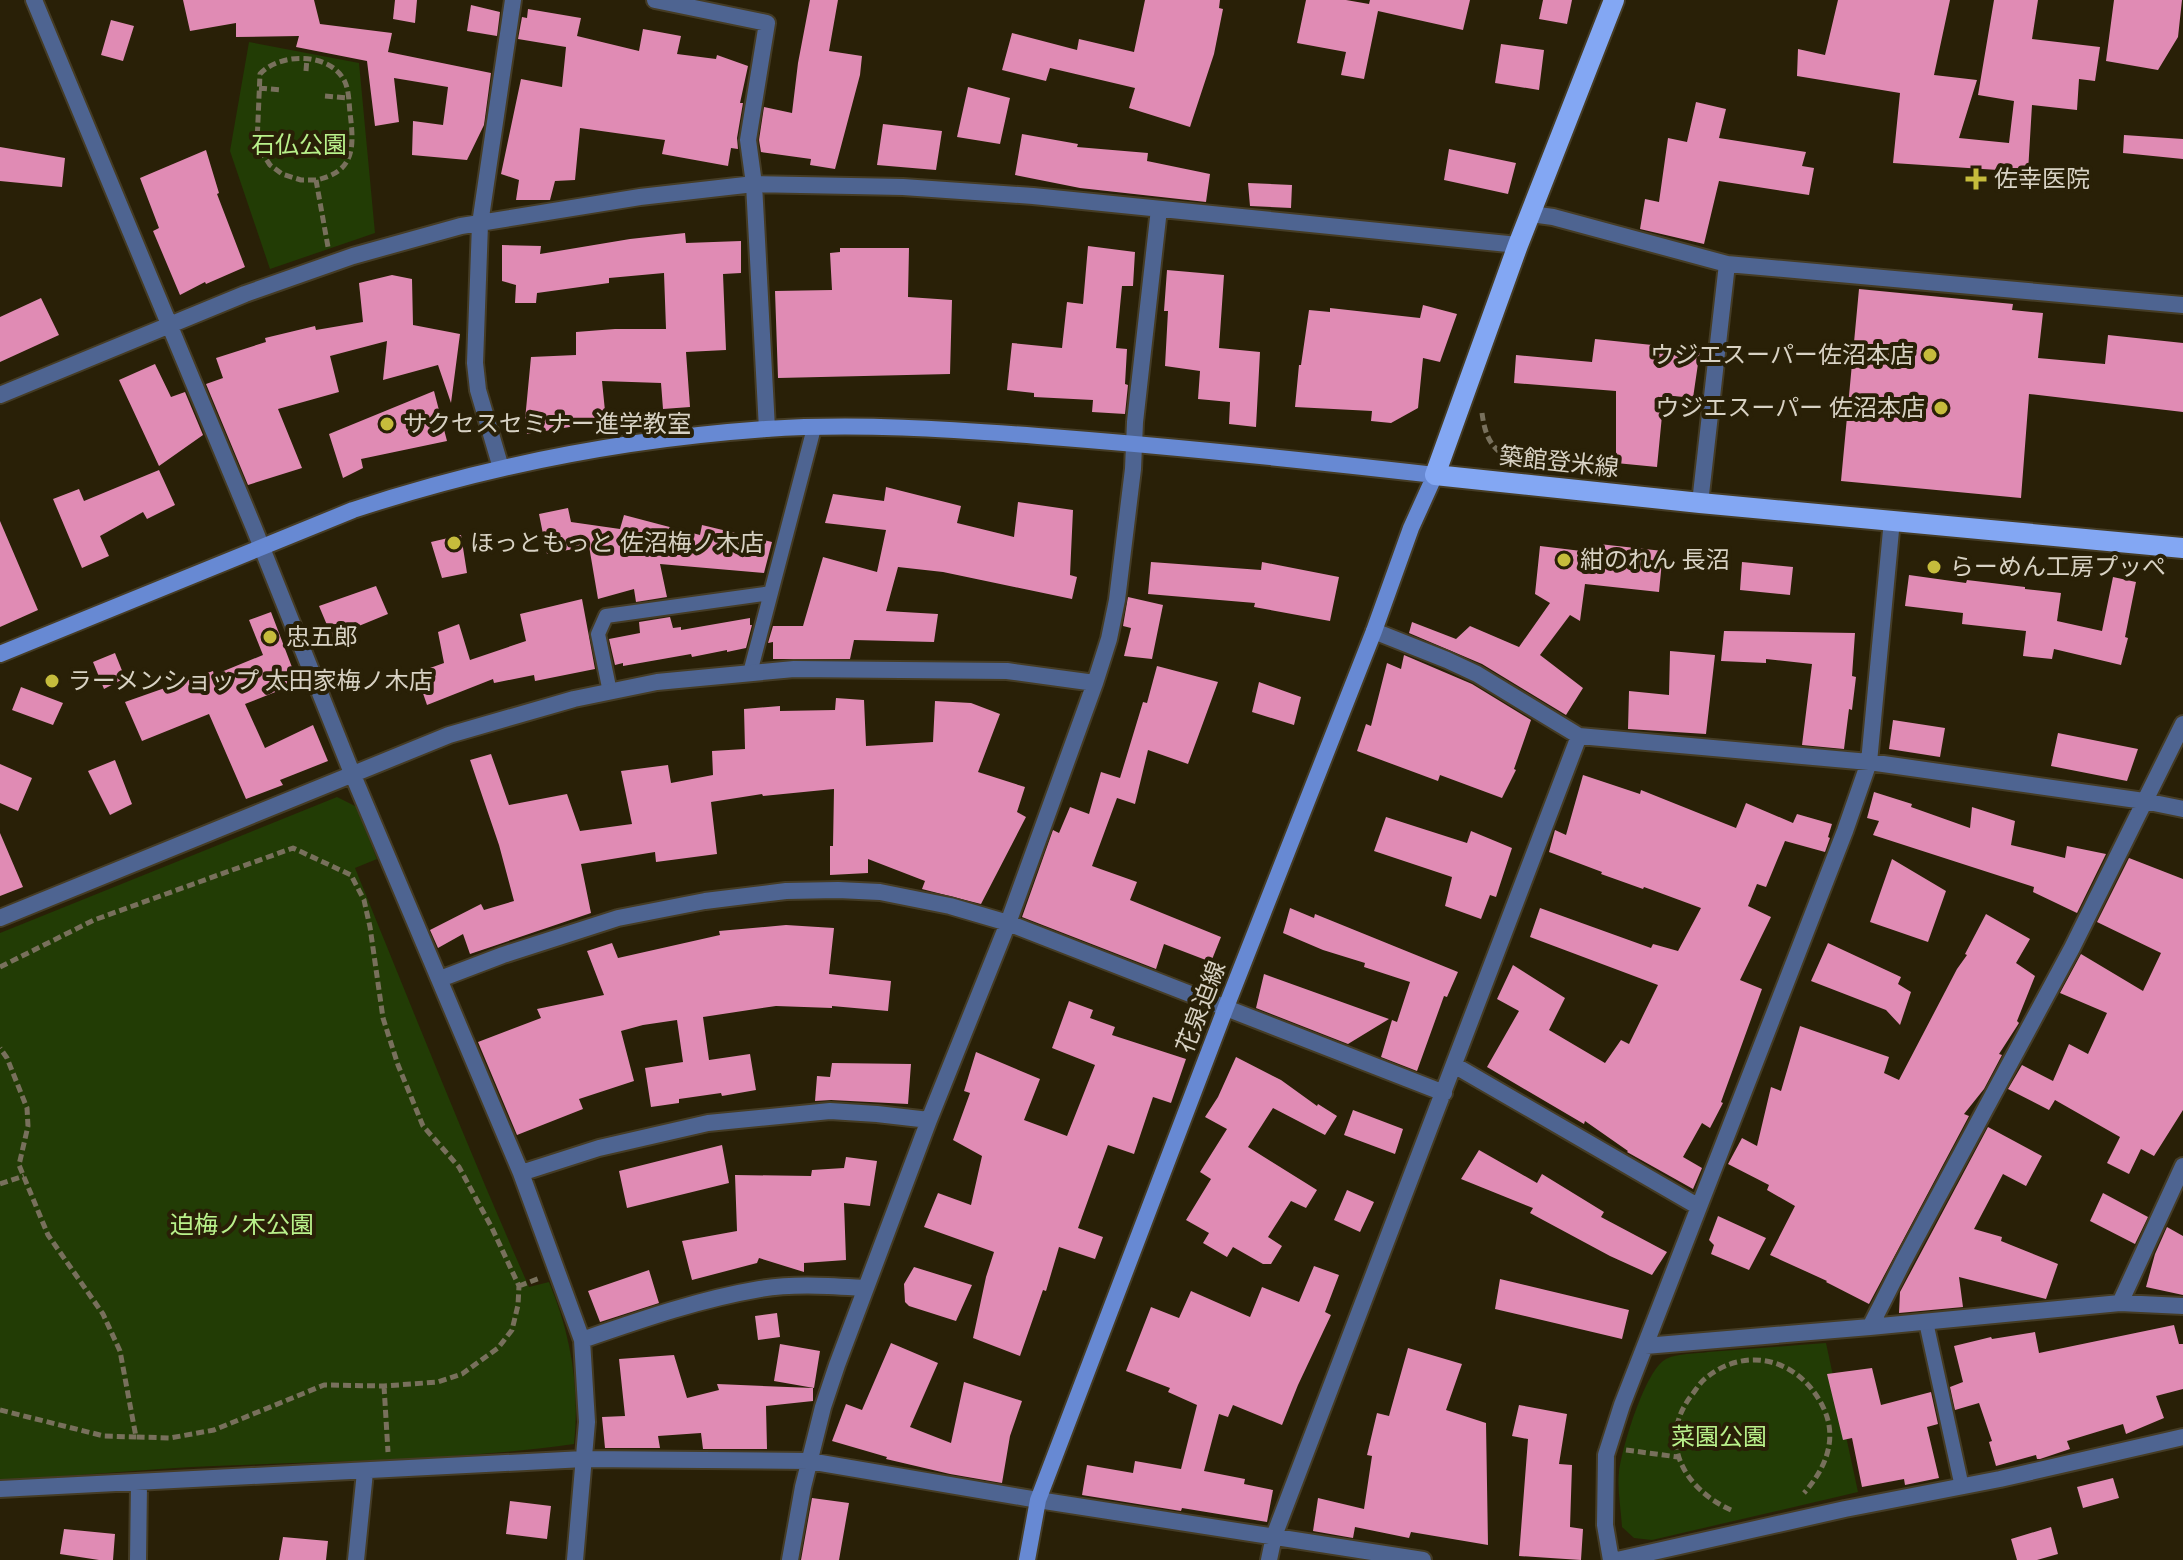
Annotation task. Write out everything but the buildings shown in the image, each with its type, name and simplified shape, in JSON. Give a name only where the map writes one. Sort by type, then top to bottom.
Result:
[{"type":"main road","points":[[1435,475],[1518,245],[1614,0]]},
{"type":"main road","name":"築館登米線","points":[[1435,475],[2183,548]]},
{"type":"street","points":[[34,0],[262,547],[352,773],[521,1173],[582,1340],[587,1422],[575,1560]]},
{"type":"street","points":[[501,468],[478,390],[475,363],[480,224],[513,0]]},
{"type":"street","points":[[655,0],[767,23],[748,140],[754,184],[767,429]]},
{"type":"street","points":[[0,395],[245,294],[331,263],[461,226],[640,197],[754,184],[903,187],[1033,196],[1518,245]]},
{"type":"street","points":[[790,1560],[823,1407],[929,1120],[1008,923],[1109,639],[1117,600],[1159,209]]},
{"type":"street","points":[[1531,214],[1553,217],[1727,264],[2183,305]]},
{"type":"street","points":[[1700,503],[1727,264]]},
{"type":"street","points":[[0,654],[353,510],[427,486],[579,452],[662,440],[767,429],[911,428],[1134,443],[1435,475]]},
{"type":"street","name":"花泉迫線","points":[[1027,1560],[1038,1500],[1411,528],[1435,475]]},
{"type":"street","points":[[1892,520],[1869,762],[1622,1405],[1609,1448],[1605,1480],[1605,1525],[1614,1560],[2183,1437]]},
{"type":"street","points":[[1374,631],[1477,674],[1579,736],[1869,762],[2183,809]]},
{"type":"street","points":[[0,918],[449,735],[574,699],[657,682],[794,669],[1007,671],[1095,683]]},
{"type":"street","points":[[1870,1327],[2072,948],[2183,724]]},
{"type":"street","points":[[1269,1560],[1274,1536],[1579,736]]},
{"type":"street","points":[[440,979],[618,918],[705,901],[786,891],[838,890],[892,894],[950,906],[1008,923],[1444,1093]]},
{"type":"street","points":[[1454,1065],[1699,1207]]},
{"type":"street","points":[[521,1173],[599,1148],[708,1123],[830,1111],[929,1120]]},
{"type":"street","points":[[2120,1303],[2183,1166]]},
{"type":"street","points":[[582,1340],[674,1310],[762,1288],[811,1285],[865,1288]]},
{"type":"street","points":[[1645,1346],[2120,1303],[2183,1306]]},
{"type":"street","points":[[0,1489],[584,1459],[809,1461],[1423,1560]]},
{"type":"street","points":[[356,1560],[365,1472]]},
{"type":"street","points":[[138,1560],[139,1484]]},
{"type":"lane","points":[[750,673],[814,428]]},
{"type":"lane","points":[[610,692],[598,634],[606,616],[771,593]]},
{"type":"lane","points":[[1926,1322],[1962,1487]]},
{"type":"path","points":[[306,71],[307,58]]},
{"type":"path","points":[[307,58],[327,65],[345,81],[354,141],[351,153],[340,169],[316,180],[282,174],[270,165],[257,143],[260,74],[270,65],[283,60],[307,58]]},
{"type":"path","points":[[259,88],[281,90]]},
{"type":"path","points":[[325,96],[348,98]]},
{"type":"path","points":[[316,180],[331,263]]},
{"type":"path","points":[[0,967],[94,920],[293,848],[351,875],[364,900],[383,1018],[398,1065],[423,1126],[459,1167],[519,1286],[512,1330],[498,1348],[462,1374],[438,1382],[384,1386],[324,1385],[214,1430],[170,1438],[104,1436],[0,1410]]},
{"type":"path","points":[[0,1048],[27,1108],[28,1126],[19,1165],[48,1235],[103,1314],[120,1351],[136,1437]]},
{"type":"path","points":[[0,1184],[24,1176]]},
{"type":"path","points":[[519,1286],[545,1276]]},
{"type":"path","points":[[1731,1510],[1712,1501],[1686,1475],[1675,1444],[1678,1419],[1686,1403],[1704,1379],[1731,1363],[1759,1360],[1778,1363],[1805,1382],[1818,1397],[1827,1417],[1830,1436],[1828,1455],[1818,1477],[1804,1493]]},
{"type":"path","points":[[384,1386],[389,1461]]},
{"type":"path","points":[[1609,1448],[1678,1457]]},
{"type":"green space","name":"石仏公園","points":[[249,42],[359,63],[375,233],[270,269],[230,151]]},
{"type":"green space","name":"迫梅ノ木公園","points":[[337,797],[357,807],[377,859],[355,868],[506,1235],[529,1287],[549,1282],[557,1302],[575,1382],[574,1444],[439,1457],[187,1467],[0,1480],[0,933]]},
{"type":"green space","name":"菜園公園","points":[[1826,1343],[1858,1492],[1652,1540],[1634,1538],[1622,1527],[1618,1485],[1621,1461],[1643,1393],[1658,1366],[1670,1357],[1681,1355]]},
{"type":"place","name":"佐幸医院","points":[[1976,179]]},
{"type":"place","name":"ウジエスーパー佐沼本店","points":[[1930,355]]},
{"type":"place","name":"ウジエスーパー 佐沼本店","points":[[1941,408]]},
{"type":"place","name":"サクセスセミナー進学教室","points":[[387,424]]},
{"type":"place","name":"ほっともっと 佐沼梅ノ木店","points":[[454,543]]},
{"type":"place","name":"紺のれん 長沼","points":[[1564,560]]},
{"type":"place","name":"らーめん工房プッぺ","points":[[1934,567]]},
{"type":"place","name":"忠五郎","points":[[270,637]]},
{"type":"place","name":"ラーメンショップ 太田家梅ノ木店","points":[[52,681]]}]
